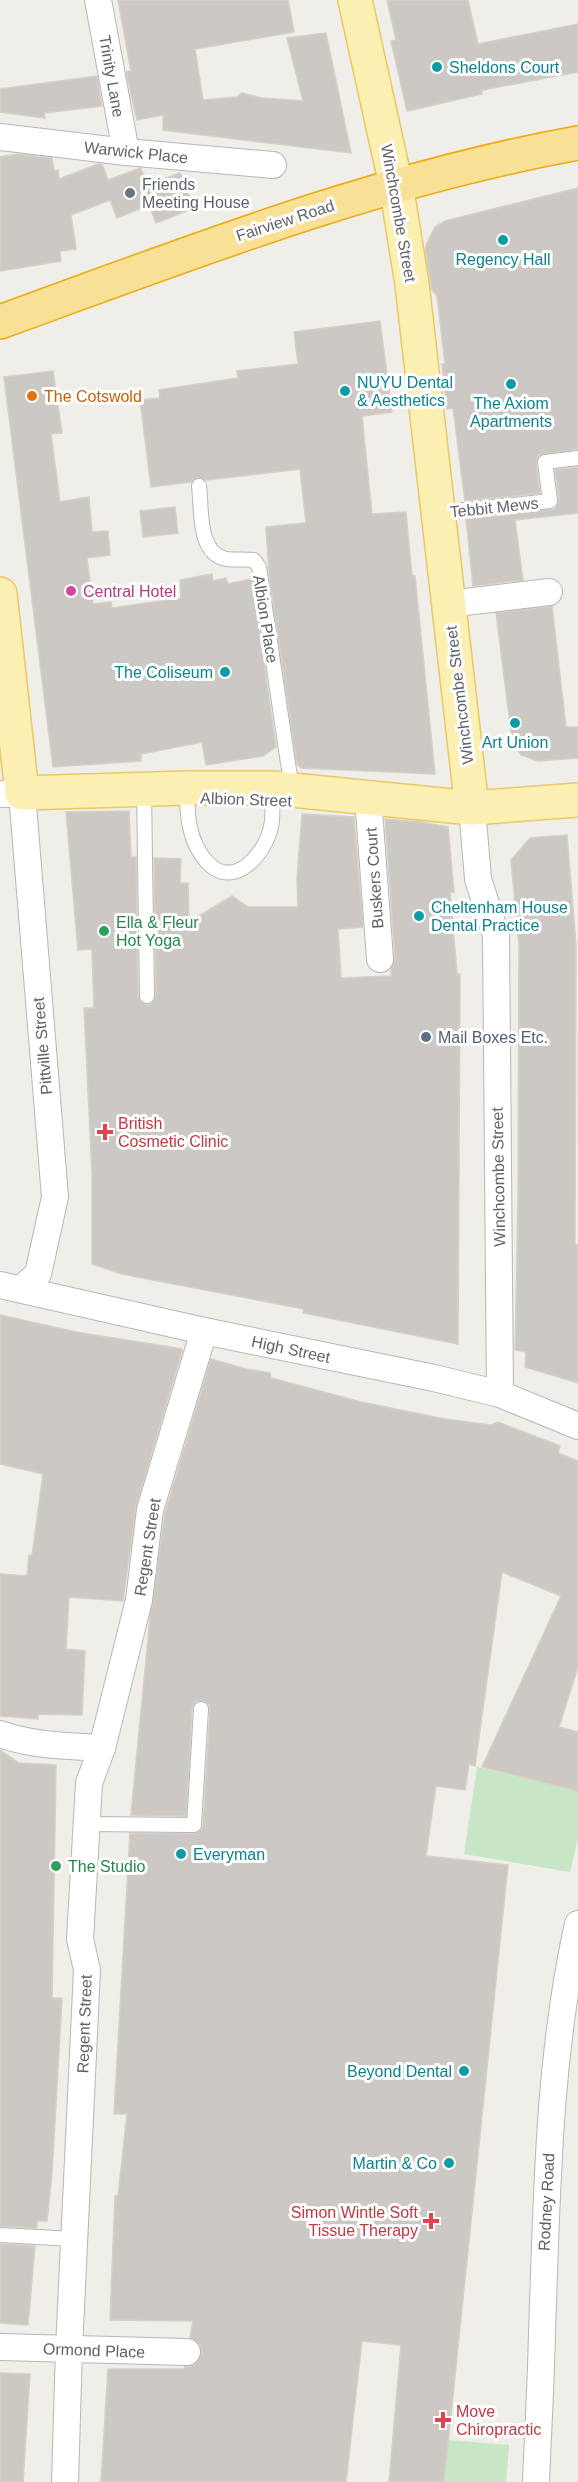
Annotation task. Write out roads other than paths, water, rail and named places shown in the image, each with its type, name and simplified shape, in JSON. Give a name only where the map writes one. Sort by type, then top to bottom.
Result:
[{"type":"highway","name":"Fairview Road","points":[[0,322],[278,221],[396,185],[504,156],[578,143]]},
{"type":"main road","name":"Winchcombe Street","points":[[355,0],[396,185],[412,284],[472,808]]},
{"type":"main road","points":[[0,594],[11,794]]},
{"type":"main road","name":"Albion Street","points":[[11,794],[278,792],[368,802],[472,808],[578,800]]},
{"type":"street","name":"Trinity Lane","points":[[98,0],[126,152]]},
{"type":"street","name":"Warwick Place","points":[[0,137],[126,152],[273,165]]},
{"type":"street","points":[[448,604],[549,592]]},
{"type":"street","name":"Pittville Street","points":[[10,1287],[38,1274],[55,1197],[11,794]]},
{"type":"street","name":"Buskers Court","points":[[368,802],[380,959]]},
{"type":"street","name":"Winchcombe Street","points":[[472,808],[478,879],[496,935],[500,1394]]},
{"type":"street","name":"High Street","points":[[10,1287],[500,1394],[578,1426]]},
{"type":"street","name":"Regent Street","points":[[65,2482],[87,1970],[80,1939],[89,1783],[102,1748],[138,1600],[150,1510],[204,1331]]},
{"type":"street","points":[[0,1734],[22,1742],[102,1748]]},
{"type":"street","name":"Rodney Road","points":[[536,2482],[544,2217],[550,2126],[560,2030],[578,1924]]},
{"type":"street","name":"Ormond Place","points":[[0,2347],[187,2352]]},
{"type":"lane","name":"Tebbit Mews","points":[[438,513],[550,501],[545,462],[578,458]]},
{"type":"lane","name":"Albion Place","points":[[199,486],[205,541],[210,552],[226,559],[254,560],[259,567],[278,792]]},
{"type":"lane","points":[[187,793],[187,819],[200,851],[214,868],[232,872],[246,867],[260,852],[273,821],[278,792]]},
{"type":"lane","points":[[145,794],[147,996]]},
{"type":"lane","name":"Albion Street","points":[[472,808],[512,813],[578,808]]},
{"type":"lane","points":[[87,1824],[194,1825],[201,1709]]},
{"type":"lane","points":[[0,2235],[74,2239]]},
{"type":"place","name":"Sheldons Court","points":[[437,67]]},
{"type":"place","name":"Friends Meeting House","points":[[130,193]]},
{"type":"place","name":"Regency Hall","points":[[503,240]]},
{"type":"place","name":"The Axiom Apartments","points":[[511,384]]},
{"type":"place","name":"NUYU Dental & Aesthetics","points":[[345,391]]},
{"type":"place","name":"The Cotswold","points":[[32,396]]},
{"type":"place","name":"Central Hotel","points":[[71,591]]},
{"type":"place","name":"The Coliseum","points":[[225,672]]},
{"type":"place","name":"Art Union","points":[[515,723]]},
{"type":"place","name":"Cheltenham House Dental Practice","points":[[419,916]]},
{"type":"place","name":"Ella & Fleur Hot Yoga","points":[[104,931]]},
{"type":"place","name":"Mail Boxes Etc.","points":[[426,1037]]},
{"type":"place","name":"British Cosmetic Clinic","points":[[105,1132]]},
{"type":"place","name":"Everyman","points":[[181,1854]]},
{"type":"place","name":"The Studio","points":[[56,1866]]},
{"type":"place","name":"Beyond Dental","points":[[464,2071]]},
{"type":"place","name":"Martin & Co","points":[[449,2163]]},
{"type":"place","name":"Simon Wintle Soft Tissue Therapy","points":[[431,2221]]},
{"type":"place","name":"Move Chiropractic","points":[[443,2420]]}]
